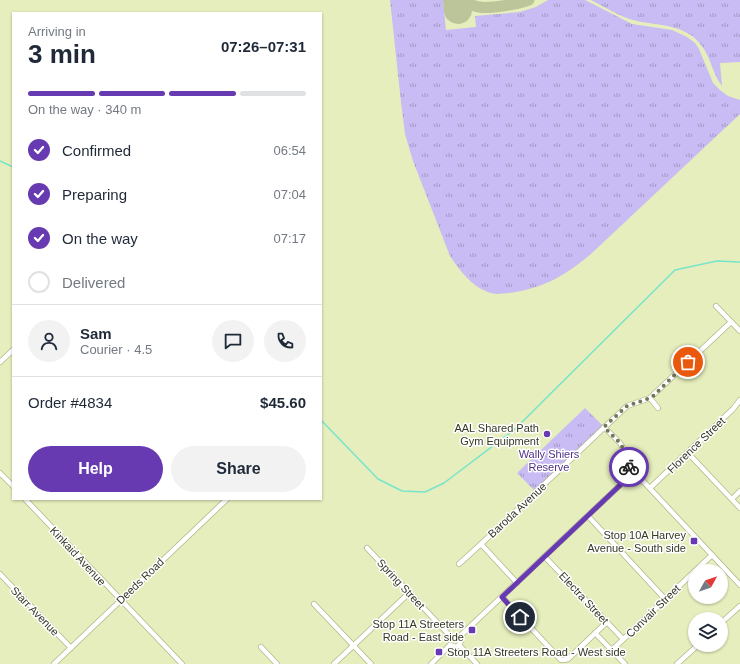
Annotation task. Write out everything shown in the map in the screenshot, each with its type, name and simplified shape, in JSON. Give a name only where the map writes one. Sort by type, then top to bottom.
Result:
[{"type":"street","points":[[716,306],[740,331]]},
{"type":"street","name":"Baroda Avenue","points":[[459,564],[627,406],[650,398],[731,322]]},
{"type":"street","points":[[0,362],[12,351]]},
{"type":"street","points":[[688,362],[698,372]]},
{"type":"street","points":[[650,398],[658,408]]},
{"type":"street","name":"Florence Street","points":[[650,488],[733,410],[740,400]]},
{"type":"street","points":[[604,427],[620,443],[629,466],[634,472],[740,585]]},
{"type":"street","points":[[688,453],[740,508]]},
{"type":"street","points":[[0,472],[12,485]]},
{"type":"street","points":[[431,664],[450,645],[449,641],[451,637],[459,637],[634,472]]},
{"type":"street","points":[[732,499],[740,491]]},
{"type":"street","name":"Kinkaid Avenue","points":[[26,500],[182,664]]},
{"type":"street","name":"Deeds Road","points":[[54,664],[226,500]]},
{"type":"street","points":[[588,516],[666,599]]},
{"type":"street","points":[[481,544],[517,582]]},
{"type":"street","name":"Spring Street","points":[[367,548],[451,637]]},
{"type":"street","name":"Convair Street","points":[[702,564],[712,555]]},
{"type":"street","name":"Electra Street","points":[[545,557],[623,640]]},
{"type":"street","name":"Starr Avenue","points":[[0,574],[71,648]]},
{"type":"street","name":"Convair Street","points":[[612,650],[688,578]]},
{"type":"street","points":[[334,664],[409,593]]},
{"type":"street","points":[[502,597],[561,660],[568,659],[607,622]]},
{"type":"street","points":[[314,604],[371,664]]},
{"type":"street","points":[[728,617],[740,606]]},
{"type":"street","points":[[595,633],[625,664]]},
{"type":"street","points":[[459,637],[461,641],[459,645]]},
{"type":"street","points":[[450,645],[453,647],[459,645]]},
{"type":"street","points":[[459,645],[476,664]]},
{"type":"street","points":[[261,647],[277,664]]},
{"type":"street","points":[[677,664],[690,652]]},
{"type":"green space","points":[[390,0],[443,0],[446,30],[476,27],[475,16],[520,12],[536,7],[548,0],[585,0],[632,24],[672,30],[687,37],[695,43],[699,49],[713,83],[728,96],[740,100],[740,114],[592,253],[574,267],[548,283],[516,292],[494,294],[484,291],[463,273],[450,256],[413,161],[405,134]]},
{"type":"green space","points":[[591,0],[740,0],[740,62],[720,63],[722,86],[701,45],[687,33],[670,26],[628,19]]},
{"type":"green space","name":"Wally Shiers Reserve","points":[[585,408],[604,427],[536,492],[517,473]]},
{"type":"waterway","points":[[0,161],[12,167]]},
{"type":"waterway","points":[[322,421],[378,479],[402,491],[425,492],[444,483],[514,430],[675,270],[717,261],[740,262]]},
{"type":"taxiway","points":[[465,0],[468,3],[479,7],[504,6],[529,0]]},
{"type":"runway","points":[[457,0],[458,10]]},
{"type":"way so far","points":[[629,467],[624,450],[620,443],[604,427],[627,406],[653,396],[688,362]]},
{"type":"place","name":"AAL Shared Path Gym Equipment","points":[[547,434]]},
{"type":"place","name":"Stop 10A Harvey Avenue - South side","points":[[694,541]]},
{"type":"place","name":"Stop 11A Streeters Road - East side","points":[[472,630]]},
{"type":"place","name":"Stop 11A Streeters Road - West side","points":[[439,652]]},
{"type":"route","points":[[520,617],[502,597],[634,472],[629,467]]}]
